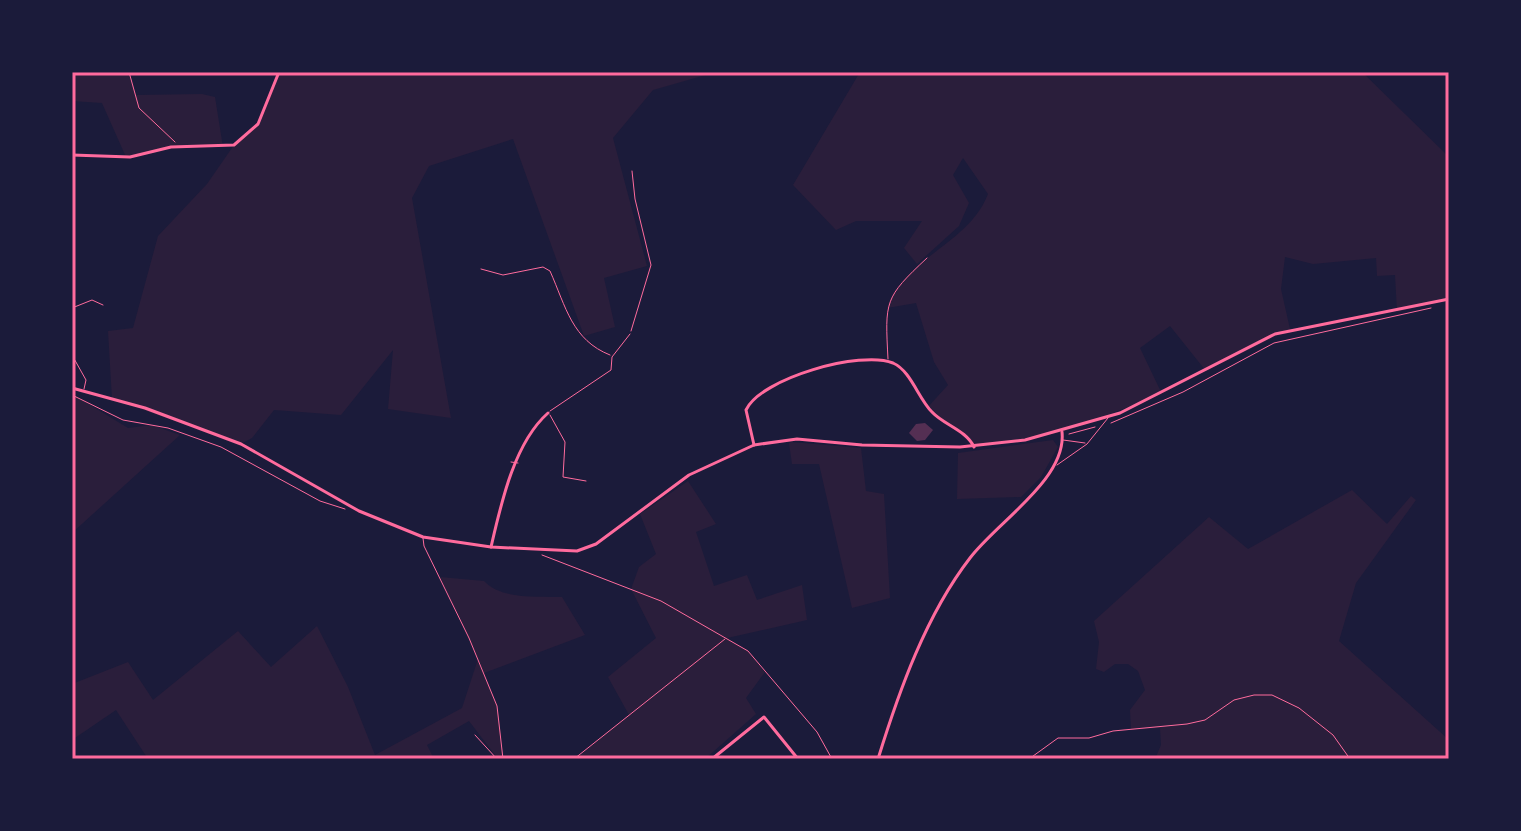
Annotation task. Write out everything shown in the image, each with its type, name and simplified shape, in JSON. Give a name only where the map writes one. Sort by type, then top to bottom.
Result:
[{"type":"street","points":[[72,155],[130,157],[180,146],[223,147],[241,141],[258,124],[279,72]]},
{"type":"street","points":[[72,388],[198,427],[252,449],[359,511],[423,537],[541,552],[577,551],[596,544],[672,486],[714,461],[754,445],[797,439],[862,445],[974,447],[1063,436],[1187,381],[1275,334],[1449,299]]},
{"type":"street","points":[[754,445],[746,410],[759,392],[824,365],[888,362],[899,367],[931,412],[969,438],[974,447]]},
{"type":"street","points":[[491,547],[498,514],[518,463],[533,430],[548,413]]},
{"type":"street","points":[[878,759],[910,671],[952,585],[986,538],[1055,466],[1063,436]]},
{"type":"street","points":[[712,759],[764,717],[798,759]]},
{"type":"lane","points":[[888,362],[887,308],[892,294],[927,258]]},
{"type":"lane","points":[[481,269],[492,274],[543,267],[550,271],[580,338],[593,349],[612,357]]},
{"type":"lane","points":[[72,308],[92,300],[103,305]]},
{"type":"lane","points":[[612,357],[630,334]]},
{"type":"lane","points":[[72,355],[86,380],[83,391]]},
{"type":"lane","points":[[586,481],[563,477],[565,442],[548,413],[607,374],[614,364],[612,357]]},
{"type":"lane","points":[[1055,466],[1087,444],[1108,418]]},
{"type":"lane","points":[[1063,436],[1087,444]]},
{"type":"lane","points":[[511,462],[518,463]]},
{"type":"lane","points":[[423,537],[424,546],[464,626],[497,706],[503,759]]},
{"type":"lane","points":[[475,735],[497,759]]},
{"type":"path","points":[[129,72],[139,108],[180,146]]},
{"type":"path","points":[[630,334],[651,265],[635,199],[632,171]]},
{"type":"path","points":[[1063,436],[1155,405],[1274,343],[1441,305]]},
{"type":"path","points":[[72,395],[111,415],[168,428],[221,447],[320,501],[345,509]]},
{"type":"path","points":[[541,552],[661,601],[760,662],[817,732],[832,759]]},
{"type":"path","points":[[534,554],[557,555]]},
{"type":"path","points":[[574,759],[725,639]]},
{"type":"path","points":[[1029,759],[1058,738],[1089,738],[1113,731],[1187,724],[1205,720],[1245,697],[1272,695],[1313,717],[1333,735],[1350,759]]},
{"type":"shaded area","points":[[72,72],[129,72],[136,95],[202,94],[215,97],[223,147],[171,147],[126,157],[102,103],[72,101]]},
{"type":"shaded area","points":[[279,72],[716,72],[653,90],[613,138],[647,266],[604,278],[615,327],[584,336],[513,139],[429,166],[412,198],[451,418],[388,409],[393,350],[341,415],[274,410],[252,438],[241,444],[112,399],[108,331],[133,328],[158,236],[207,184],[234,145],[258,124]]},
{"type":"shaded area","points":[[860,72],[1362,72],[1449,157],[1449,299],[1397,312],[1395,275],[1377,276],[1376,258],[1313,264],[1285,257],[1281,289],[1290,329],[1206,371],[1170,326],[1140,348],[1162,394],[1063,432],[974,447],[969,438],[927,408],[948,385],[934,362],[916,303],[887,308],[908,276],[967,226],[988,194],[963,158],[953,175],[969,203],[959,226],[917,264],[904,248],[922,221],[856,221],[836,230],[793,185]]},
{"type":"shaded area","points":[[72,394],[128,428],[152,425],[180,435],[72,533]]},
{"type":"shaded area","points":[[1053,440],[1058,447],[1041,477],[1021,497],[957,499],[958,453]]},
{"type":"shaded area","points":[[789,443],[861,448],[866,491],[884,494],[890,598],[852,608],[819,464],[792,464]]},
{"type":"shaded area","points":[[688,481],[716,524],[696,532],[714,586],[747,575],[757,600],[802,585],[807,620],[727,638],[748,651],[765,672],[746,698],[756,714],[705,759],[574,759],[629,715],[608,677],[656,638],[631,589],[639,567],[656,554],[640,514]]},
{"type":"shaded area","points":[[1352,490],[1387,524],[1411,496],[1416,500],[1356,583],[1339,641],[1449,740],[1449,759],[1155,759],[1161,745],[1160,728],[1131,730],[1130,710],[1145,690],[1138,671],[1128,664],[1115,664],[1104,672],[1096,669],[1099,642],[1094,621],[1209,517],[1248,549]]},
{"type":"shaded area","points":[[440,577],[484,581],[510,594],[562,597],[585,635],[484,673],[497,706],[503,759],[498,759],[469,721],[427,745],[434,759],[148,759],[116,710],[72,740],[72,684],[128,662],[153,700],[238,631],[271,667],[317,626],[348,687],[375,755],[462,708],[478,659]]},
{"type":"building","points":[[925,423],[933,430],[925,440],[917,441],[909,433],[916,424]]}]
